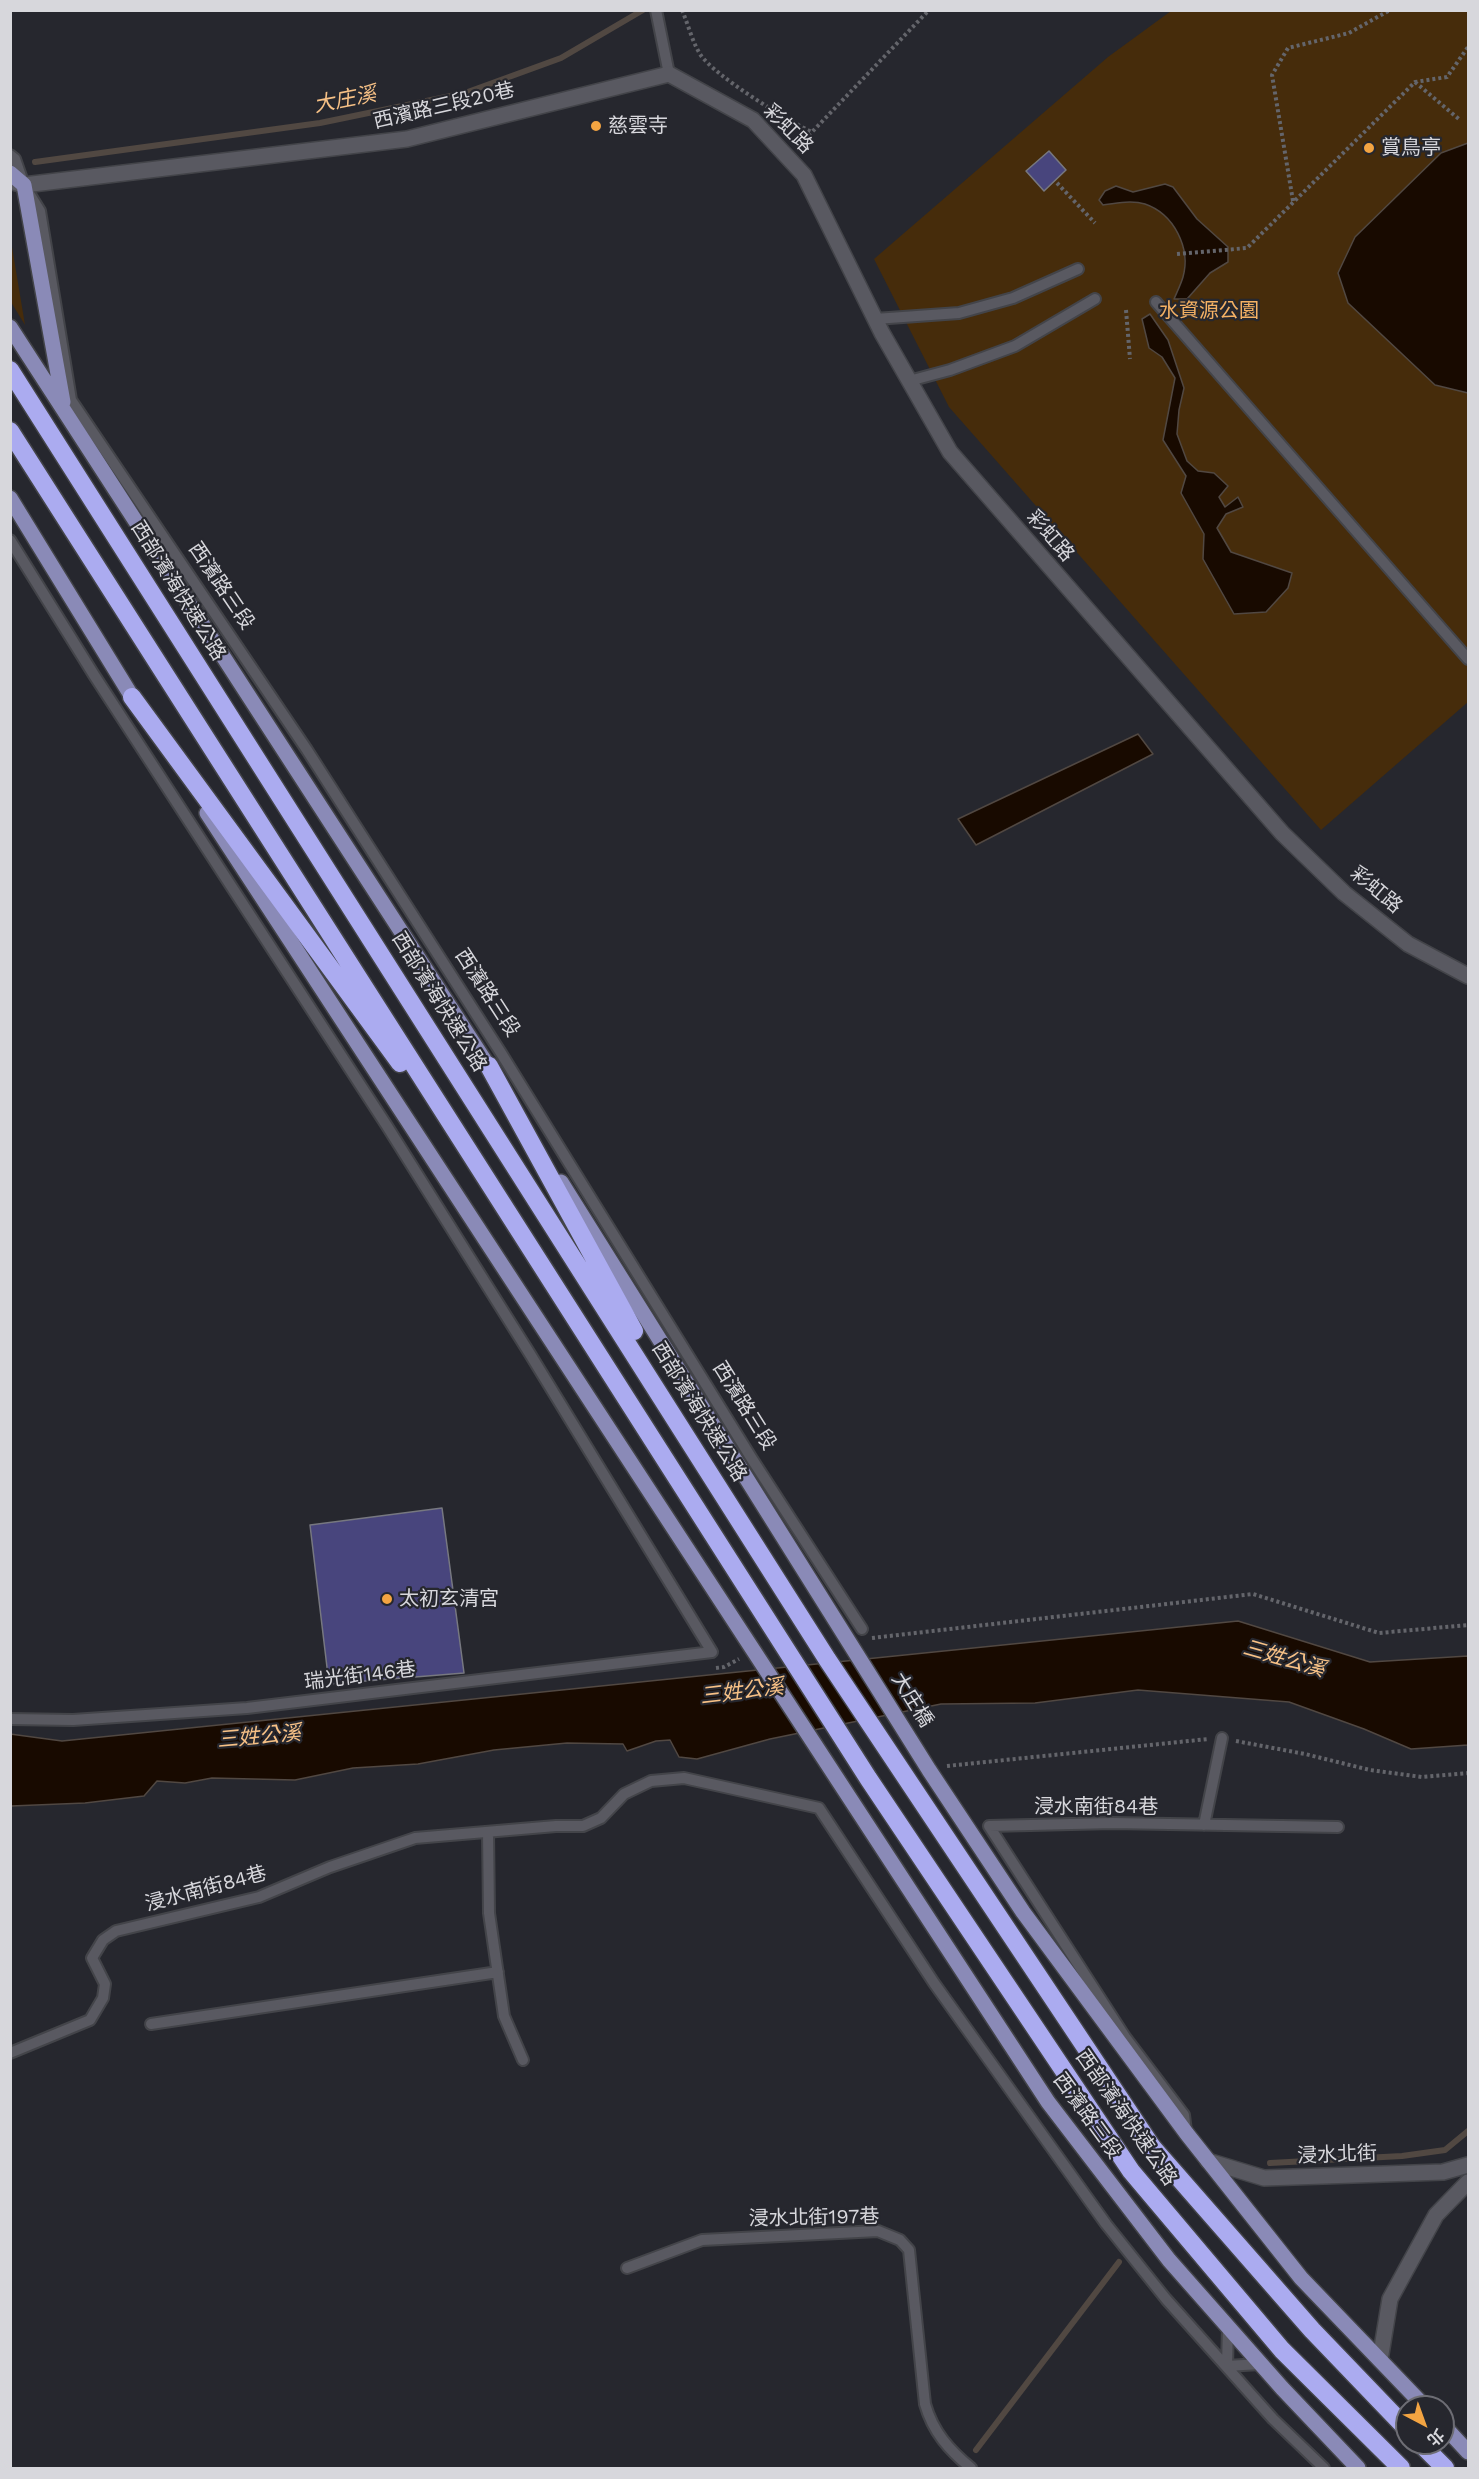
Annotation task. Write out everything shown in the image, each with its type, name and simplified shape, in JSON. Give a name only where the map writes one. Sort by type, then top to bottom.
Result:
[{"type":"highway","name":"西部濱海快速公路","points":[[10,370],[716,1480],[827,1659],[1152,2147],[1312,2331],[1395,2417]]},
{"type":"highway","points":[[10,431],[501,1200]]},
{"type":"highway","points":[[132,697],[501,1200]]},
{"type":"highway","points":[[489,1066],[716,1480]]},
{"type":"highway","name":"西部濱海快速公路","points":[[501,1200],[856,1759],[1131,2171],[1282,2350],[1401,2469]]},
{"type":"highway","points":[[1432,2455],[1445,2469]]},
{"type":"main road","points":[[10,173],[17,183],[68,405]]},
{"type":"main road","name":"西濱路三段","points":[[10,327],[68,405],[489,1066],[856,1654]]},
{"type":"main road","points":[[10,498],[132,697]]},
{"type":"main road","name":"西濱路三段","points":[[132,697],[1048,2102],[1169,2260],[1260,2364],[1358,2469]]},
{"type":"main road","name":"大庄橋","points":[[856,1654],[1023,1912],[1186,2134]]},
{"type":"main road","points":[[1186,2134],[1301,2278],[1414,2395]]},
{"type":"main road","points":[[1455,2438],[1468,2452]]},
{"type":"street","name":"西濱路三段20巷","points":[[17,183],[407,139],[669,74]]},
{"type":"street","name":"彩虹路","points":[[669,74],[753,120],[804,175],[875,319],[950,453],[1282,833],[1344,893],[1408,944],[1468,976]]},
{"type":"street","name":"浸水北街","points":[[1208,2161],[1264,2178],[1443,2172],[1468,2165]]},
{"type":"street","points":[[1380,2360],[1390,2299],[1436,2215],[1468,2182]]},
{"type":"lane","points":[[656,10],[669,74]]},
{"type":"lane","points":[[10,155],[15,159],[17,183]]},
{"type":"lane","points":[[875,319],[959,313],[1013,298],[1078,269]]},
{"type":"lane","points":[[909,381],[950,370],[1015,346],[1095,298]]},
{"type":"lane","points":[[1156,302],[1468,659]]},
{"type":"lane","name":"西濱路三段","points":[[68,405],[307,750],[501,1053],[746,1449],[862,1629]]},
{"type":"lane","name":"瑞光街146巷","points":[[10,540],[94,675],[387,1126],[530,1354],[712,1652],[247,1708],[73,1720],[10,1719]]},
{"type":"lane","points":[[1204,1825],[1222,1738]]},
{"type":"lane","name":"浸水南街84巷","points":[[10,2053],[90,2020],[103,1998],[105,1984],[92,1958],[103,1940],[116,1931],[259,1897],[330,1867],[416,1838],[556,1826],[583,1826],[601,1818],[624,1794],[651,1781],[684,1778],[819,1808],[934,1983],[1106,2224],[1166,2299],[1227,2366]]},
{"type":"lane","name":"浸水南街84巷","points":[[1186,2134],[1184,2115],[1125,2037],[989,1826],[1113,1823],[1338,1827]]},
{"type":"lane","points":[[488,1832],[489,1913],[504,2016],[523,2060]]},
{"type":"lane","points":[[150,2024],[498,1972]]},
{"type":"lane","name":"浸水北街197巷","points":[[627,2268],[702,2240],[878,2231],[900,2240],[909,2250],[925,2404],[930,2421],[949,2450],[971,2469]]},
{"type":"lane","points":[[1228,2327],[1227,2366],[1273,2419],[1324,2469]]},
{"type":"lane","points":[[1227,2366],[1260,2364]]},
{"type":"path","points":[[682,10],[700,55],[716,71],[792,123],[812,132],[929,10]]},
{"type":"path","points":[[1294,202],[1272,75],[1288,48],[1349,33],[1390,10]]},
{"type":"path","points":[[1177,254],[1247,248],[1415,82],[1447,77],[1468,47]]},
{"type":"path","points":[[1415,82],[1460,120]]},
{"type":"path","points":[[1057,183],[1095,223]]},
{"type":"path","points":[[1126,310],[1130,359]]},
{"type":"path","points":[[862,1629],[873,1638],[1253,1594],[1379,1633],[1468,1625]]},
{"type":"green space","name":"水資源公園","points":[[1171,11],[1468,11],[1468,702],[1321,830],[949,407],[874,259],[1108,57]]},
{"type":"green space","points":[[11,241],[25,325],[11,302]]},
{"type":"water","points":[[1468,143],[1468,393],[1435,385],[1348,303],[1338,273],[1355,237],[1441,153]]},
{"type":"water","points":[[1165,184],[1173,187],[1197,219],[1228,247],[1228,262],[1210,273],[1187,299],[1174,299],[1182,280],[1185,255],[1178,233],[1172,224],[1155,209],[1145,204],[1129,202],[1103,205],[1099,200],[1105,191],[1116,186],[1133,192]]},
{"type":"water","points":[[1150,314],[1168,340],[1184,388],[1177,434],[1187,461],[1198,471],[1214,473],[1228,486],[1219,497],[1225,507],[1238,497],[1243,507],[1226,514],[1217,528],[1231,552],[1292,573],[1288,588],[1266,612],[1234,614],[1203,559],[1204,534],[1181,493],[1186,476],[1163,440],[1175,378],[1162,357],[1149,348],[1142,319]]},
{"type":"water","points":[[1138,734],[1153,754],[976,845],[958,819]]},
{"type":"water","name":"三姓公溪","points":[[1238,1621],[1370,1662],[1468,1656],[1468,1745],[1411,1749],[1289,1702],[1138,1690],[1035,1703],[941,1704],[770,1739],[697,1759],[679,1757],[670,1740],[656,1741],[627,1751],[623,1744],[567,1743],[494,1750],[418,1764],[353,1768],[295,1780],[212,1778],[185,1783],[157,1781],[144,1796],[85,1803],[11,1806],[10,1734],[62,1741]]},
{"type":"building","points":[[1049,151],[1066,170],[1044,191],[1026,171]]},
{"type":"building","name":"太初玄清宮","points":[[442,1508],[464,1673],[329,1684],[310,1525]]},
{"type":"waterway","name":"大庄溪","points":[[35,162],[320,123],[465,93],[561,58],[643,10]]},
{"type":"waterway","points":[[1270,2163],[1402,2156],[1445,2150],[1468,2131]]},
{"type":"waterway","points":[[976,2450],[1119,2262]]},
{"type":"place","name":"慈雲寺","points":[[596,126]]},
{"type":"place","name":"賞鳥亭","points":[[1369,148]]},
{"type":"place","name":"太初玄清宮","points":[[387,1599]]}]
